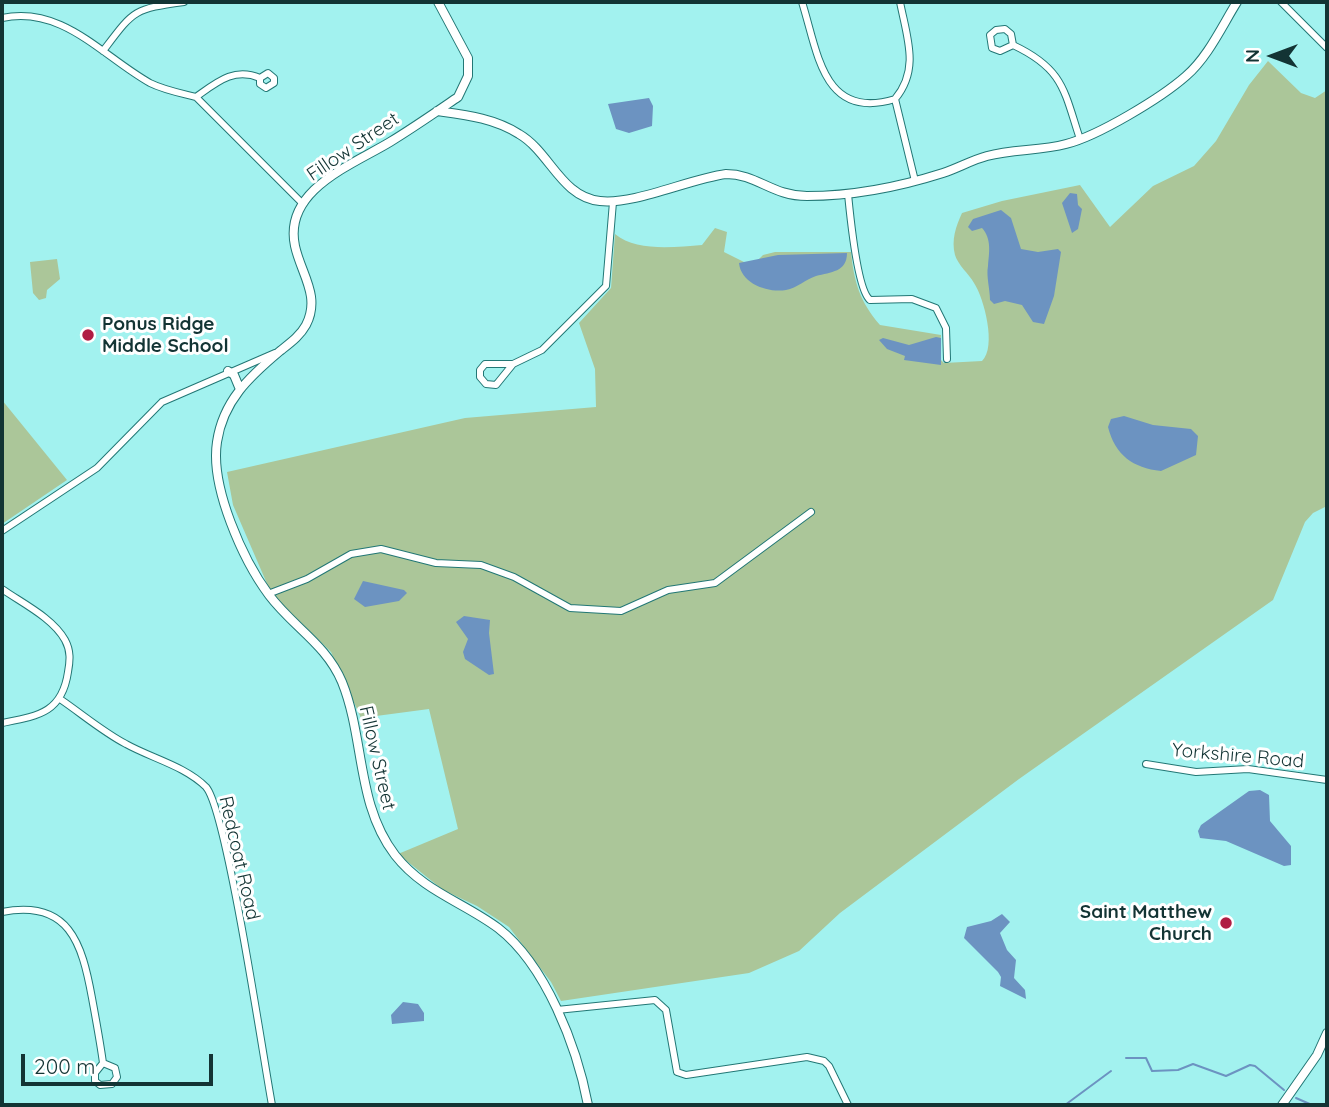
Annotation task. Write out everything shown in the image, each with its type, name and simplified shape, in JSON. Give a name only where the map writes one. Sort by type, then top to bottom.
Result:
[{"type":"street","points":[[103,51],[134,12],[184,2]]},
{"type":"street","name":"Fillow Street","points":[[438,2],[468,58],[468,76],[458,97],[323,182],[302,203],[295,220],[294,242],[310,288],[312,308],[304,328],[239,387],[219,432],[216,474],[233,524],[268,594],[323,649],[337,672],[354,720],[369,806],[394,853],[425,885],[499,929],[535,970],[575,1050],[588,1105]]},
{"type":"street","points":[[802,2],[826,77],[835,93],[862,103],[882,104],[895,100],[907,85],[912,65],[900,2]]},
{"type":"street","points":[[437,111],[487,118],[522,135],[575,192],[589,199],[612,202],[726,174],[745,176],[783,194],[848,194],[915,181],[1003,152],[1065,145],[1080,139],[1121,118],[1187,76],[1207,51],[1237,2]]},
{"type":"street","points":[[1281,2],[1327,48]]},
{"type":"street","points":[[2,18],[30,16],[51,20],[153,84],[196,97],[302,203]]},
{"type":"street","points":[[1013,45],[1031,53],[1060,79],[1080,139]]},
{"type":"street","points":[[196,97],[222,78],[236,74],[260,78]]},
{"type":"street","points":[[895,100],[915,181]]},
{"type":"street","points":[[848,194],[857,266],[865,294],[870,300],[912,299],[936,307],[946,328],[947,359]]},
{"type":"street","points":[[513,364],[485,364],[480,370],[480,377],[485,384],[496,385],[513,364],[549,344],[606,286],[612,202]]},
{"type":"street","points":[[2,531],[97,468],[162,402],[228,371],[279,352]]},
{"type":"street","points":[[228,371],[234,375],[239,387]]},
{"type":"street","points":[[268,594],[307,579],[351,554],[381,549],[436,563],[481,565],[514,577],[570,608],[621,611],[668,590],[715,583],[811,512]]},
{"type":"street","points":[[2,589],[40,614],[65,639],[71,658],[60,699],[46,712],[2,723]]},
{"type":"street","name":"Redcoat Road","points":[[60,699],[127,745],[152,754],[206,788],[216,811],[227,858],[272,1105]]},
{"type":"street","name":"Yorkshire Road","points":[[1146,764],[1196,772],[1248,769],[1327,780]]},
{"type":"street","points":[[2,912],[37,910],[52,915],[75,936],[85,963],[103,1063]]},
{"type":"street","points":[[557,1010],[655,1000],[666,1010],[677,1072],[686,1075],[807,1057],[824,1061],[829,1066],[848,1105]]},
{"type":"street","points":[[1282,1105],[1317,1055],[1327,1033]]},
{"type":"green space","points":[[1268,61],[1301,93],[1315,98],[1327,90],[1327,506],[1313,513],[1305,522],[1273,600],[1019,779],[840,913],[799,951],[749,973],[561,1001],[551,982],[509,927],[477,906],[443,890],[398,854],[458,829],[429,709],[361,718],[331,652],[279,601],[268,586],[233,505],[227,472],[465,418],[596,407],[595,369],[579,323],[611,288],[615,234],[634,244],[680,247],[702,245],[715,228],[727,232],[724,252],[752,266],[763,255],[775,252],[851,252],[859,291],[867,308],[880,325],[941,335],[939,358],[944,363],[982,361],[986,354],[989,334],[985,311],[978,290],[959,262],[954,249],[955,233],[962,213],[1002,201],[1080,185],[1110,227],[1153,186],[1194,166],[1216,141],[1249,85]]},
{"type":"green space","points":[[57,259],[60,279],[47,290],[46,298],[39,300],[33,293],[30,262]]},
{"type":"green space","points":[[2,400],[67,480],[2,524]]},
{"type":"water","points":[[649,98],[653,106],[652,126],[629,133],[616,129],[608,104]]},
{"type":"water","points":[[1070,193],[1077,194],[1078,205],[1082,209],[1078,229],[1072,233],[1062,203]]},
{"type":"water","points":[[1001,210],[1011,218],[1021,249],[1038,252],[1058,249],[1061,252],[1054,296],[1044,324],[1033,322],[1022,305],[1005,301],[994,304],[990,300],[987,237],[982,228],[972,231],[968,227],[973,219]]},
{"type":"water","points":[[847,253],[841,268],[779,291],[750,282],[739,263],[778,255]]},
{"type":"water","points":[[883,338],[909,345],[941,338],[941,365],[904,360],[905,356],[887,349],[879,340]]},
{"type":"water","points":[[1124,416],[1153,425],[1191,429],[1198,436],[1196,455],[1161,471],[1134,463],[1120,452],[1108,427],[1111,419]]},
{"type":"water","points":[[363,581],[404,590],[407,593],[399,601],[365,607],[354,599]]},
{"type":"water","points":[[464,616],[490,620],[494,674],[489,675],[465,659],[463,652],[468,639],[456,622]]},
{"type":"water","points":[[1260,790],[1269,795],[1270,821],[1291,846],[1291,865],[1284,866],[1226,841],[1200,838],[1198,831],[1201,825],[1249,791]]},
{"type":"water","points":[[1002,914],[1010,922],[1000,933],[1007,950],[1016,960],[1014,978],[1025,990],[1026,999],[1000,986],[1001,977],[998,972],[964,938],[967,927],[991,921]]},
{"type":"water","points":[[403,1002],[418,1004],[424,1013],[424,1021],[392,1024],[391,1015]]},
{"type":"waterway","points":[[1126,1058],[1146,1058],[1152,1071],[1178,1070],[1193,1064],[1226,1076],[1250,1065],[1255,1066],[1284,1090]]},
{"type":"waterway","points":[[1065,1105],[1111,1071]]},
{"type":"waterway","points":[[1296,1098],[1312,1105]]},
{"type":"place","name":"Ponus Ridge Middle School","points":[[88,335]]},
{"type":"place","name":"Saint Matthew Church","points":[[1226,923]]}]
